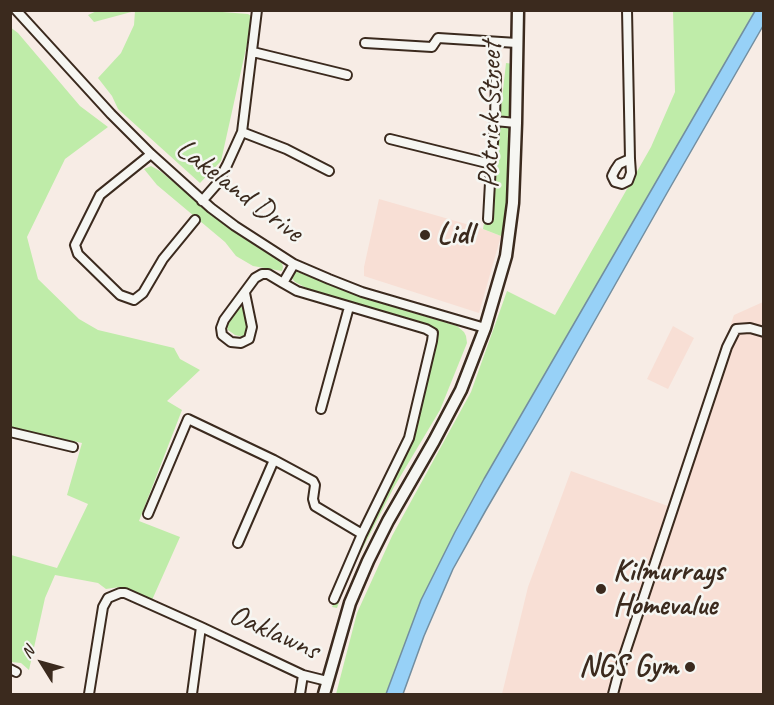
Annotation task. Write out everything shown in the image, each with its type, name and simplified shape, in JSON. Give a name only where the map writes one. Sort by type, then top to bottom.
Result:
[{"type":"main road","name":"Patrick Street","points":[[324,694],[350,603],[388,521],[461,390],[485,328],[506,256],[513,203],[518,10]]},
{"type":"street","name":"Lakeland Drive","points":[[16,10],[111,114],[151,154],[202,201],[235,226],[294,264],[362,292],[485,328]]},
{"type":"street","points":[[627,10],[630,159]]},
{"type":"street","points":[[202,201],[216,185],[242,132],[257,11]]},
{"type":"street","points":[[365,43],[432,47],[438,38],[517,43]]},
{"type":"street","points":[[253,52],[347,75]]},
{"type":"street","points":[[488,219],[496,76]]},
{"type":"street","points":[[495,121],[516,123]]},
{"type":"street","points":[[242,132],[286,149],[328,171]]},
{"type":"street","points":[[390,139],[491,164]]},
{"type":"street","points":[[151,154],[100,195],[75,245],[78,254],[120,295],[134,300],[143,293],[163,258],[195,220]]},
{"type":"street","points":[[283,283],[294,264]]},
{"type":"street","points":[[245,293],[252,327],[249,339],[231,342],[222,335],[220,328],[255,278],[262,274],[268,274],[297,291],[426,328],[433,333],[409,438],[362,534],[334,599]]},
{"type":"street","points":[[321,409],[349,307]]},
{"type":"street","points":[[614,694],[618,671],[727,347],[736,329],[750,328],[764,332]]},
{"type":"street","points":[[148,514],[188,419],[313,481],[315,484],[313,502],[318,509],[362,534]]},
{"type":"street","points":[[10,432],[73,447]]},
{"type":"street","points":[[238,543],[274,460]]},
{"type":"street","name":"Oaklawns","points":[[89,694],[103,607],[111,596],[120,592],[303,675],[327,681]]},
{"type":"street","name":"Oaklawns","points":[[192,694],[201,627]]},
{"type":"street","points":[[300,694],[303,675]]},
{"type":"shaded area","points":[[379,199],[501,236],[479,313],[364,276]]},
{"type":"shaded area","points":[[763,302],[763,694],[502,694],[528,587],[571,471],[668,506],[734,315]]},
{"type":"shaded area","points":[[673,326],[694,338],[668,389],[647,379]]},
{"type":"green space","points":[[99,10],[197,10],[248,14],[253,17],[221,161],[200,183],[118,109],[112,96],[98,78],[121,53],[134,25],[135,11],[94,22],[88,15]]},
{"type":"green space","points":[[673,11],[755,11],[455,532],[421,600],[386,694],[336,694],[357,613],[392,536],[471,392],[507,291],[555,315],[651,147],[675,92]]},
{"type":"green space","points":[[10,27],[18,33],[80,106],[108,127],[65,159],[27,237],[38,279],[79,319],[98,330],[174,348],[180,359],[200,370],[167,401],[182,410],[139,521],[180,537],[152,600],[120,587],[106,589],[98,583],[55,575],[45,598],[29,670],[21,663],[11,662],[11,555],[57,568],[88,504],[67,495],[82,443],[11,428]]},
{"type":"green space","points":[[506,63],[514,64],[506,221],[501,236],[483,229],[496,153]]},
{"type":"green space","points":[[151,166],[234,232],[282,263],[282,271],[253,266],[236,256],[225,242],[157,185],[144,169]]},
{"type":"green space","points":[[295,271],[377,302],[457,326],[464,332],[467,343],[440,410],[394,487],[347,579],[337,608],[332,607],[415,433],[437,337],[431,325],[316,293],[295,282],[291,277],[292,272]]},
{"type":"green space","points":[[240,305],[245,310],[247,324],[243,336],[235,335],[228,330],[226,325]]},
{"type":"water","points":[[755,11],[763,11],[763,26],[453,569],[424,636],[403,694],[386,694],[421,600],[455,532]]},
{"type":"place","name":"Lidl","points":[[425,235]]},
{"type":"place","name":"Kilmurrays Homevalue","points":[[601,589]]},
{"type":"place","name":"NGS Gym","points":[[690,667]]}]
